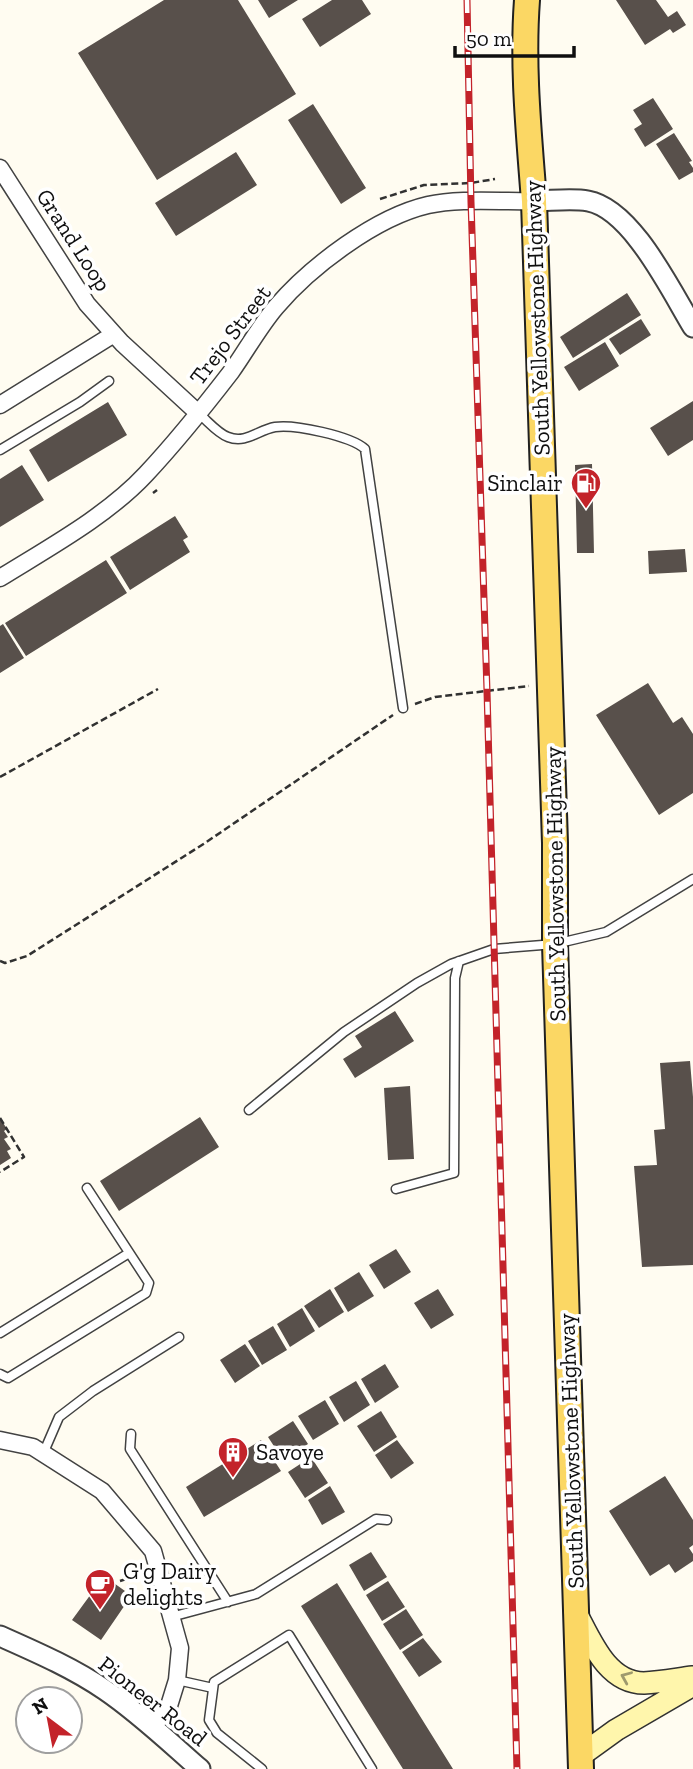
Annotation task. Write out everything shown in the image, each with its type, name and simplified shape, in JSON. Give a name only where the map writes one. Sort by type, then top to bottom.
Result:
[{"type":"main road","name":"South Yellowstone Highway","points":[[527,0],[526,101],[534,201],[555,843],[555,944],[575,1611],[575,1765]]},
{"type":"main road","points":[[575,1611],[600,1654],[615,1673],[643,1683],[693,1677]]},
{"type":"main road","points":[[575,1765],[615,1730],[693,1685]]},
{"type":"street","name":"Grand Loop","points":[[0,168],[87,304],[114,334],[198,413]]},
{"type":"street","points":[[534,201],[589,201],[606,209],[642,243],[693,327]]},
{"type":"street","name":"Trejo Street","points":[[0,578],[58,542],[144,477],[231,371],[276,307],[306,277],[354,241],[392,218],[429,205],[534,201]]},
{"type":"street","points":[[0,405],[114,334]]},
{"type":"street","points":[[0,1440],[33,1447],[102,1491],[153,1551],[180,1648],[177,1680],[168,1709],[152,1727]]},
{"type":"street","name":"Pioneer Road","points":[[0,1636],[73,1670],[114,1697],[200,1769]]},
{"type":"lane","points":[[0,450],[80,402],[109,381]]},
{"type":"lane","points":[[198,413],[225,436],[235,439],[247,439],[275,427],[298,428],[355,443],[365,449],[403,708]]},
{"type":"lane","points":[[250,1110],[344,1032],[417,984],[459,961],[495,949],[555,944],[606,932],[693,879]]},
{"type":"lane","points":[[396,1189],[453,1173],[455,978],[459,961]]},
{"type":"lane","points":[[0,1374],[8,1378],[146,1293],[149,1283],[87,1188]]},
{"type":"lane","points":[[0,1333],[129,1253]]},
{"type":"lane","points":[[43,1454],[59,1417],[93,1391],[179,1338]]},
{"type":"lane","points":[[131,1434],[130,1449],[228,1602]]},
{"type":"lane","points":[[172,1617],[256,1594],[376,1519],[387,1520]]},
{"type":"lane","points":[[262,1769],[217,1733],[209,1720],[214,1682],[289,1635],[372,1769]]},
{"type":"lane","points":[[177,1680],[213,1688]]},
{"type":"path","points":[[0,961],[5,963],[27,956],[205,844],[403,708],[435,697],[549,684]]},
{"type":"path","points":[[0,777],[158,689]]},
{"type":"path","points":[[0,1118],[24,1157],[0,1172]]},
{"type":"path","points":[[120,1581],[126,1579]]},
{"type":"building","points":[[164,0],[238,0],[296,94],[157,180],[78,53]]},
{"type":"building","points":[[258,0],[298,0],[269,18]]},
{"type":"building","points":[[332,0],[362,0],[371,14],[320,47],[302,19]]},
{"type":"building","points":[[616,0],[656,0],[668,17],[677,11],[686,25],[673,33],[670,29],[645,45]]},
{"type":"building","points":[[653,98],[673,129],[645,147],[634,129],[642,124],[633,110]]},
{"type":"building","points":[[313,104],[366,188],[341,204],[288,120]]},
{"type":"building","points":[[674,133],[692,161],[689,162],[693,168],[693,172],[679,180],[656,144]]},
{"type":"building","points":[[236,152],[257,185],[176,236],[155,203]]},
{"type":"building","points":[[627,293],[641,315],[573,358],[560,337]]},
{"type":"building","points":[[641,319],[651,335],[620,355],[609,339]]},
{"type":"building","points":[[605,342],[619,366],[579,391],[564,367]]},
{"type":"building","points":[[693,401],[693,440],[668,456],[650,428]]},
{"type":"building","points":[[108,402],[127,435],[48,482],[29,450]]},
{"type":"building","points":[[592,464],[594,553],[577,553],[575,465]]},
{"type":"building","points":[[22,465],[44,500],[0,527],[0,479]]},
{"type":"building","points":[[175,516],[188,537],[183,540],[190,552],[130,590],[110,557]]},
{"type":"building","points":[[685,549],[687,572],[649,574],[648,551]]},
{"type":"building","points":[[106,560],[127,593],[26,656],[5,623]]},
{"type":"building","points":[[3,624],[24,658],[0,673],[0,626]]},
{"type":"building","points":[[648,683],[673,723],[682,717],[693,734],[693,793],[659,815],[596,715]]},
{"type":"building","points":[[395,1011],[414,1041],[355,1078],[343,1059],[362,1047],[355,1036]]},
{"type":"building","points":[[690,1061],[693,1097],[693,1265],[642,1267],[634,1166],[657,1165],[654,1130],[665,1129],[660,1063]]},
{"type":"building","points":[[410,1086],[414,1159],[388,1160],[384,1088]]},
{"type":"building","points":[[200,1117],[219,1147],[119,1211],[100,1181]]},
{"type":"building","points":[[0,1118],[7,1129],[4,1131],[8,1137],[4,1139],[11,1149],[7,1151],[11,1158],[0,1165]]},
{"type":"building","points":[[396,1249],[411,1272],[384,1289],[369,1265]]},
{"type":"building","points":[[359,1272],[374,1296],[348,1312],[334,1288]]},
{"type":"building","points":[[330,1289],[344,1312],[319,1328],[304,1306]]},
{"type":"building","points":[[438,1289],[454,1315],[431,1329],[414,1303]]},
{"type":"building","points":[[302,1308],[315,1331],[290,1347],[277,1324]]},
{"type":"building","points":[[273,1326],[287,1350],[262,1365],[248,1341]]},
{"type":"building","points":[[245,1344],[260,1366],[235,1383],[220,1360]]},
{"type":"building","points":[[385,1364],[399,1387],[375,1403],[361,1379]]},
{"type":"building","points":[[356,1381],[370,1405],[344,1422],[329,1397]]},
{"type":"building","points":[[325,1400],[339,1424],[313,1440],[298,1416]]},
{"type":"building","points":[[381,1411],[397,1437],[374,1452],[357,1426]]},
{"type":"building","points":[[293,1421],[308,1444],[283,1460],[268,1437]]},
{"type":"building","name":"Savoye","points":[[261,1440],[281,1471],[204,1517],[186,1487]]},
{"type":"building","points":[[397,1440],[414,1463],[391,1479],[375,1455]]},
{"type":"building","points":[[311,1457],[328,1483],[305,1498],[288,1472]]},
{"type":"building","points":[[665,1476],[693,1520],[693,1545],[689,1548],[693,1561],[675,1573],[669,1564],[650,1576],[609,1511]]},
{"type":"building","points":[[330,1486],[345,1512],[322,1525],[308,1500]]},
{"type":"building","points":[[371,1552],[387,1577],[364,1591],[349,1565]]},
{"type":"building","name":"G'g Dairy delights","points":[[111,1581],[125,1591],[121,1597],[127,1602],[101,1640],[72,1620],[99,1583],[106,1588]]},
{"type":"building","points":[[388,1581],[405,1607],[382,1621],[366,1595]]},
{"type":"building","points":[[337,1583],[453,1769],[403,1769],[301,1606]]},
{"type":"building","points":[[406,1609],[423,1635],[400,1650],[383,1624]]},
{"type":"building","points":[[423,1638],[442,1662],[419,1677],[402,1652]]},
{"type":"railway","points":[[467,0],[517,1769]]},
{"type":"place","name":"Sinclair","points":[[586,510]]},
{"type":"place","name":"Savoye","points":[[233,1479]]},
{"type":"place","name":"G'g Dairy delights","points":[[100,1611]]}]
